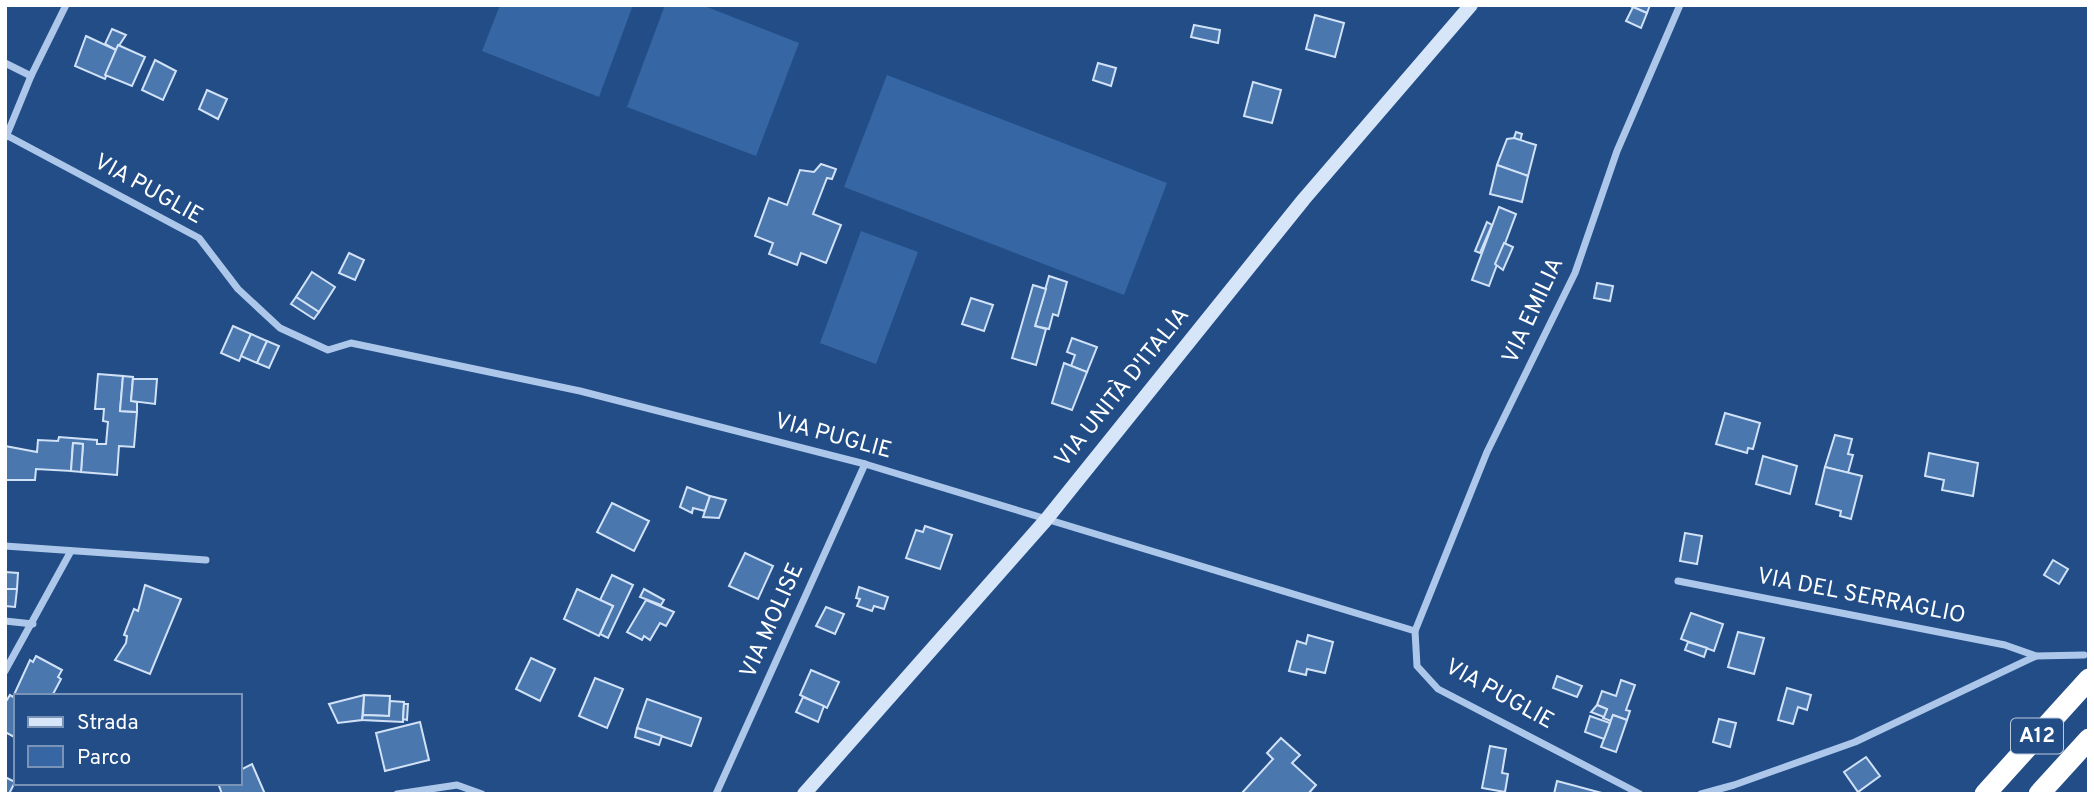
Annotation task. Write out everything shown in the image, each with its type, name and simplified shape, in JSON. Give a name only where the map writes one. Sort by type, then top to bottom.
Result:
[{"type":"highway","name":"A12","points":[[1984,794],[2089,679]]},
{"type":"highway","name":"A12","points":[[2039,794],[2089,739]]},
{"type":"main road","name":"VIA UNITÀ D'ITALIA","points":[[804,794],[1045,521],[1304,199],[1471,5]]},
{"type":"street","points":[[6,136],[31,76],[66,5]]},
{"type":"street","name":"VIA EMILIA","points":[[1415,631],[1487,452],[1576,273],[1617,151],[1680,5]]},
{"type":"street","points":[[5,63],[31,76]]},
{"type":"street","name":"VIA PUGLIE","points":[[6,136],[199,238],[238,289],[280,328],[328,350],[351,343],[580,391],[865,464],[1045,521],[1415,631],[1417,666],[1438,689],[1640,794]]},
{"type":"street","name":"VIA MOLISE","points":[[716,794],[865,464]]},
{"type":"street","points":[[5,546],[206,560]]},
{"type":"street","points":[[5,671],[71,551]]},
{"type":"street","name":"VIA DEL SERRAGLIO","points":[[1678,581],[2005,645],[2036,656],[2084,655]]},
{"type":"street","points":[[5,621],[33,624]]},
{"type":"street","name":"VIA DEL SERRAGLIO","points":[[1701,794],[1855,742],[2036,656]]},
{"type":"street","points":[[397,794],[457,785],[482,794]]},
{"type":"green space","points":[[500,5],[633,5],[599,97],[482,51]]},
{"type":"green space","points":[[665,5],[702,5],[799,43],[756,156],[627,107]]},
{"type":"green space","points":[[887,75],[1167,183],[1124,295],[844,187]]},
{"type":"green space","points":[[861,231],[918,252],[876,364],[820,343]]},
{"type":"building","points":[[1628,5],[1650,5],[1647,13]]},
{"type":"building","points":[[1633,7],[1647,13],[1641,28],[1626,21]]},
{"type":"building","points":[[1315,15],[1344,23],[1335,57],[1306,49]]},
{"type":"building","points":[[1194,25],[1220,30],[1218,43],[1191,37]]},
{"type":"building","points":[[112,29],[126,35],[116,50],[105,44]]},
{"type":"building","points":[[86,36],[116,50],[105,79],[75,66]]},
{"type":"building","points":[[118,45],[145,57],[132,86],[105,75]]},
{"type":"building","points":[[155,60],[176,71],[163,100],[142,90]]},
{"type":"building","points":[[1098,63],[1116,68],[1111,86],[1093,80]]},
{"type":"building","points":[[1253,82],[1281,90],[1272,123],[1244,116]]},
{"type":"building","points":[[207,90],[227,99],[218,119],[199,109]]},
{"type":"building","points":[[1516,132],[1522,134],[1520,141],[1514,138]]},
{"type":"building","points":[[1514,138],[1536,145],[1528,176],[1497,165],[1507,139]]},
{"type":"building","points":[[821,164],[836,169],[832,179],[827,178],[813,214],[841,225],[826,263],[801,253],[797,265],[769,254],[773,243],[755,236],[769,198],[787,205],[800,170],[814,172]]},
{"type":"building","points":[[1497,165],[1528,176],[1522,202],[1490,194]]},
{"type":"building","points":[[1499,207],[1516,214],[1489,286],[1472,280]]},
{"type":"building","points":[[1487,222],[1492,225],[1480,253],[1475,251]]},
{"type":"building","points":[[1504,243],[1513,247],[1503,270],[1495,264]]},
{"type":"building","points":[[349,253],[364,260],[355,280],[339,273]]},
{"type":"building","points":[[312,272],[335,287],[319,312],[296,297]]},
{"type":"building","points":[[1049,276],[1067,282],[1058,316],[1053,314],[1049,329],[1035,326]]},
{"type":"building","points":[[1597,283],[1613,286],[1610,301],[1594,298]]},
{"type":"building","points":[[1033,285],[1046,289],[1035,326],[1046,329],[1036,365],[1012,358]]},
{"type":"building","points":[[296,297],[319,312],[314,319],[291,304]]},
{"type":"building","points":[[971,298],[993,305],[984,331],[962,324]]},
{"type":"building","points":[[233,326],[251,334],[239,361],[221,353]]},
{"type":"building","points":[[251,334],[267,341],[257,363],[241,356]]},
{"type":"building","points":[[1072,338],[1097,347],[1087,372],[1071,366],[1075,355],[1067,352]]},
{"type":"building","points":[[267,341],[279,346],[269,368],[257,363]]},
{"type":"building","points":[[1064,363],[1087,372],[1072,410],[1052,403]]},
{"type":"building","points":[[98,374],[123,376],[120,411],[137,412],[134,447],[119,446],[117,475],[81,472],[83,444],[73,443],[71,471],[36,469],[35,480],[5,480],[5,446],[37,452],[38,440],[58,441],[59,437],[97,440],[97,444],[106,444],[108,422],[103,421],[104,409],[95,409]]},
{"type":"building","points":[[123,376],[133,377],[131,401],[137,402],[137,412],[120,411]]},
{"type":"building","points":[[133,379],[157,379],[155,404],[131,401]]},
{"type":"building","points":[[1725,413],[1760,423],[1753,449],[1748,448],[1747,453],[1716,444]]},
{"type":"building","points":[[1835,435],[1852,439],[1848,454],[1853,455],[1848,473],[1825,467]]},
{"type":"building","points":[[73,443],[83,444],[81,472],[71,471]]},
{"type":"building","points":[[1929,453],[1978,463],[1973,496],[1942,490],[1944,480],[1925,476]]},
{"type":"building","points":[[1763,456],[1797,466],[1790,494],[1756,484]]},
{"type":"building","points":[[1825,467],[1862,476],[1851,519],[1840,516],[1841,511],[1816,504]]},
{"type":"building","points":[[687,487],[710,496],[705,511],[693,508],[692,513],[680,507]]},
{"type":"building","points":[[710,496],[726,500],[719,518],[703,517]]},
{"type":"building","points":[[612,503],[649,521],[634,551],[597,532]]},
{"type":"building","points":[[925,526],[952,535],[940,569],[906,558],[916,530],[923,532]]},
{"type":"building","points":[[1685,533],[1702,536],[1697,564],[1680,561]]},
{"type":"building","points":[[745,553],[773,566],[758,599],[729,586]]},
{"type":"building","points":[[2053,560],[2068,569],[2059,584],[2044,575]]},
{"type":"building","points":[[5,572],[18,573],[17,589],[5,589]]},
{"type":"building","points":[[612,575],[633,585],[608,638],[600,634],[613,606],[600,600]]},
{"type":"building","points":[[145,585],[181,599],[150,674],[115,660],[126,643],[127,636],[124,635],[134,609],[138,611]]},
{"type":"building","points":[[859,587],[888,597],[884,609],[874,606],[872,611],[857,606],[860,599],[856,598]]},
{"type":"building","points":[[5,589],[17,589],[15,607],[5,606]]},
{"type":"building","points":[[577,589],[613,606],[599,636],[564,619]]},
{"type":"building","points":[[644,589],[664,600],[661,605],[640,597]]},
{"type":"building","points":[[646,600],[674,612],[666,626],[660,623],[650,640],[644,636],[642,640],[627,632]]},
{"type":"building","points":[[826,607],[844,614],[835,634],[816,626]]},
{"type":"building","points":[[1691,613],[1723,624],[1714,651],[1681,639]]},
{"type":"building","points":[[1738,632],[1764,638],[1754,674],[1728,667]]},
{"type":"building","points":[[1308,635],[1333,642],[1325,673],[1307,669],[1306,675],[1289,671],[1297,641],[1306,644]]},
{"type":"building","points":[[1688,642],[1707,648],[1704,657],[1685,650]]},
{"type":"building","points":[[36,656],[62,670],[58,677],[61,679],[53,694],[14,694],[30,660],[33,662]]},
{"type":"building","points":[[531,658],[555,669],[540,701],[516,689]]},
{"type":"building","points":[[811,670],[839,682],[827,708],[800,695]]},
{"type":"building","points":[[1557,676],[1582,686],[1577,697],[1553,688]]},
{"type":"building","points":[[595,678],[623,689],[607,728],[579,716]]},
{"type":"building","points":[[1621,680],[1635,685],[1626,710],[1630,711],[1627,720],[1613,715],[1611,721],[1603,718],[1607,709],[1597,705],[1602,691],[1616,696]]},
{"type":"building","points":[[1787,688],[1811,695],[1807,710],[1798,707],[1793,724],[1778,720]]},
{"type":"building","points":[[10,695],[13,697],[14,695],[14,737],[5,732],[5,703]]},
{"type":"building","points":[[364,695],[390,696],[389,716],[363,715]]},
{"type":"building","points":[[364,695],[362,720],[338,723],[329,704]]},
{"type":"building","points":[[803,697],[824,706],[818,722],[796,712]]},
{"type":"building","points":[[647,699],[701,718],[691,746],[637,728]]},
{"type":"building","points":[[390,701],[404,702],[403,722],[362,720],[363,715],[389,716]]},
{"type":"building","points":[[404,704],[408,704],[407,720],[403,719]]},
{"type":"building","points":[[1597,705],[1607,709],[1604,717],[1591,712]]},
{"type":"building","points":[[1613,715],[1627,720],[1616,752],[1601,747]]},
{"type":"building","points":[[1590,716],[1610,723],[1604,739],[1585,732]]},
{"type":"building","points":[[1719,719],[1736,723],[1730,747],[1713,742]]},
{"type":"building","points":[[420,722],[429,760],[385,771],[376,733]]},
{"type":"building","points":[[637,728],[662,736],[659,745],[635,737]]},
{"type":"building","points":[[1281,738],[1300,755],[1292,763],[1316,785],[1308,794],[1241,794],[1273,759],[1267,753]]},
{"type":"building","points":[[1490,746],[1506,749],[1502,773],[1508,774],[1505,792],[1482,788]]},
{"type":"building","points":[[1866,757],[1880,776],[1858,792],[1844,772]]},
{"type":"building","points":[[252,764],[265,794],[222,794],[219,785],[242,785],[242,769]]},
{"type":"building","points":[[5,777],[14,784],[9,794],[5,794]]},
{"type":"building","points":[[1557,781],[1602,793],[1602,794],[1554,794]]}]
